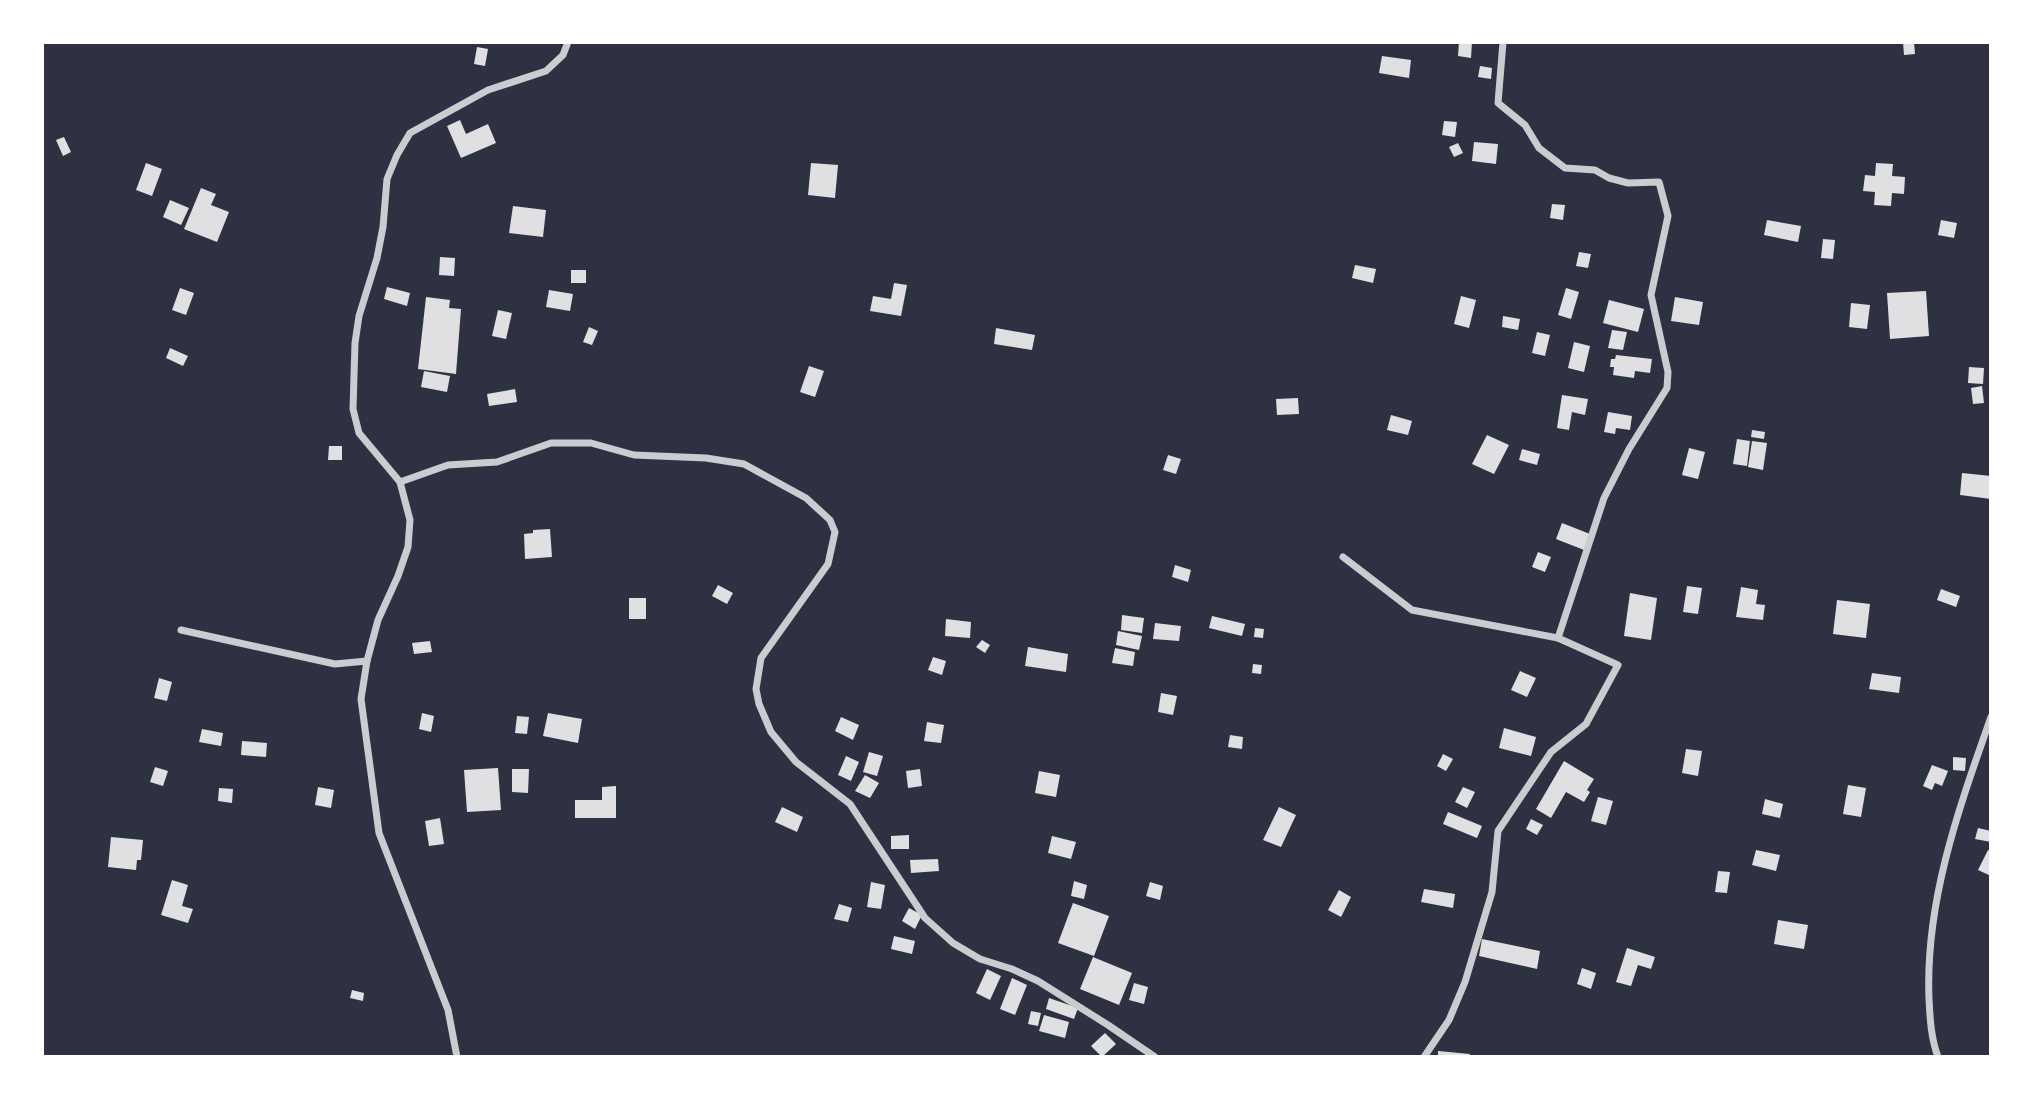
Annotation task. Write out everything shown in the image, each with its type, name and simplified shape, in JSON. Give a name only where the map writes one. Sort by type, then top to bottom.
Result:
[{"type":"street","points":[[457,1057],[448,1010],[379,833],[361,699],[377,620],[398,576],[408,547],[410,520],[400,482],[359,433],[353,409],[359,316],[377,258],[387,179],[410,133],[488,90],[546,71],[563,55],[568,42]]},
{"type":"street","points":[[1503,42],[1498,103],[1525,125],[1539,148],[1566,168],[1595,170],[1609,178],[1628,183],[1659,182],[1668,216],[1651,295],[1668,372],[1667,388],[1629,449],[1604,498],[1558,638]]},
{"type":"street","points":[[400,482],[448,465],[496,462],[551,443],[591,443],[634,455],[706,458],[744,464],[806,498],[830,520],[835,532],[828,564],[761,657],[756,689],[759,704],[771,732],[796,762],[850,804],[925,918],[953,943],[980,959],[1038,981],[1155,1057]]},
{"type":"street","points":[[1343,557],[1412,610],[1558,638],[1618,665],[1586,724],[1550,752],[1498,831],[1492,891],[1465,982],[1449,1020],[1424,1057]]},
{"type":"street","points":[[181,630],[335,664],[367,661]]},
{"type":"street","points":[[1938,1057],[1931,1034],[1929,984],[1930,937],[1937,891],[1962,799],[1991,716]]},
{"type":"building","points":[[1459,42],[1472,42],[1471,58],[1458,56]]},
{"type":"building","points":[[1903,42],[1914,42],[1915,54],[1904,55]]},
{"type":"building","points":[[477,47],[488,49],[485,66],[474,64]]},
{"type":"building","points":[[1382,56],[1411,60],[1409,78],[1379,73]]},
{"type":"building","points":[[1480,66],[1492,68],[1491,79],[1478,77]]},
{"type":"building","points":[[460,120],[466,134],[488,124],[496,143],[461,158],[447,126]]},
{"type":"building","points":[[1444,121],[1457,122],[1455,137],[1442,135]]},
{"type":"building","points":[[64,137],[71,152],[63,156],[56,140]]},
{"type":"building","points":[[1474,142],[1498,144],[1496,164],[1472,161]]},
{"type":"building","points":[[1458,143],[1463,153],[1454,157],[1449,147]]},
{"type":"building","points":[[146,163],[162,169],[152,196],[136,190]]},
{"type":"building","points":[[811,163],[838,165],[835,198],[808,195]]},
{"type":"building","points":[[1876,163],[1893,164],[1892,176],[1905,177],[1904,194],[1892,193],[1891,206],[1874,205],[1875,192],[1863,191],[1865,175],[1875,176]]},
{"type":"building","points":[[201,188],[216,194],[211,205],[229,212],[217,242],[184,229]]},
{"type":"building","points":[[170,200],[189,208],[181,225],[163,217]]},
{"type":"building","points":[[1552,204],[1565,205],[1563,220],[1550,218]]},
{"type":"building","points":[[513,206],[546,210],[543,237],[509,233]]},
{"type":"building","points":[[1767,220],[1801,226],[1798,242],[1764,235]]},
{"type":"building","points":[[1941,220],[1957,223],[1954,238],[1938,235]]},
{"type":"building","points":[[1823,239],[1835,240],[1833,259],[1821,258]]},
{"type":"building","points":[[1579,252],[1591,254],[1588,268],[1576,266]]},
{"type":"building","points":[[440,257],[455,258],[454,276],[439,275]]},
{"type":"building","points":[[1355,265],[1376,269],[1373,283],[1352,278]]},
{"type":"building","points":[[571,270],[586,270],[586,283],[571,283]]},
{"type":"building","points":[[894,283],[907,285],[901,316],[870,311],[873,296],[891,299]]},
{"type":"building","points":[[387,287],[410,293],[407,306],[384,299]]},
{"type":"building","points":[[180,288],[194,293],[186,315],[172,310]]},
{"type":"building","points":[[1566,288],[1579,292],[1571,319],[1558,315]]},
{"type":"building","points":[[549,290],[573,294],[570,311],[546,307]]},
{"type":"building","points":[[1926,291],[1929,336],[1890,339],[1887,293]]},
{"type":"building","points":[[1461,296],[1476,300],[1469,328],[1454,324]]},
{"type":"building","points":[[426,297],[450,300],[449,308],[461,309],[456,374],[418,369]]},
{"type":"building","points":[[1675,297],[1703,302],[1699,325],[1671,321]]},
{"type":"building","points":[[1609,300],[1644,309],[1638,332],[1603,323]]},
{"type":"building","points":[[1851,303],[1870,305],[1867,329],[1849,327]]},
{"type":"building","points":[[498,310],[512,313],[506,339],[492,336]]},
{"type":"building","points":[[1503,316],[1520,319],[1518,330],[1502,327]]},
{"type":"building","points":[[589,327],[598,331],[592,345],[583,342]]},
{"type":"building","points":[[996,328],[1035,335],[1032,350],[994,344]]},
{"type":"building","points":[[1612,330],[1627,332],[1623,350],[1608,348]]},
{"type":"building","points":[[1537,332],[1550,335],[1545,356],[1532,353]]},
{"type":"building","points":[[1574,342],[1590,346],[1584,372],[1568,368]]},
{"type":"building","points":[[170,348],[188,356],[183,366],[166,358]]},
{"type":"building","points":[[1616,355],[1652,359],[1650,373],[1635,371],[1634,378],[1613,375],[1611,359],[1615,359]]},
{"type":"building","points":[[809,366],[824,371],[815,397],[800,392]]},
{"type":"building","points":[[1969,367],[1984,368],[1983,384],[1968,383]]},
{"type":"building","points":[[424,371],[450,376],[447,392],[421,387]]},
{"type":"building","points":[[1982,386],[1984,403],[1973,404],[1971,388]]},
{"type":"building","points":[[515,389],[517,402],[489,406],[487,394]]},
{"type":"building","points":[[1562,395],[1588,399],[1585,415],[1572,412],[1569,430],[1557,428]]},
{"type":"building","points":[[1298,398],[1299,414],[1277,415],[1276,399]]},
{"type":"building","points":[[1608,412],[1632,416],[1630,430],[1616,428],[1615,434],[1604,432]]},
{"type":"building","points":[[1391,415],[1412,421],[1408,435],[1387,430]]},
{"type":"building","points":[[1752,430],[1765,432],[1764,439],[1751,437]]},
{"type":"building","points":[[1487,435],[1509,445],[1494,474],[1472,464]]},
{"type":"building","points":[[1737,439],[1750,441],[1747,466],[1733,464]]},
{"type":"building","points":[[1752,441],[1767,443],[1763,470],[1748,467]]},
{"type":"building","points":[[329,446],[342,446],[342,460],[328,460]]},
{"type":"building","points":[[1689,448],[1705,452],[1698,479],[1682,475]]},
{"type":"building","points":[[1522,449],[1540,454],[1537,465],[1519,460]]},
{"type":"building","points":[[1168,455],[1181,459],[1176,474],[1163,470]]},
{"type":"building","points":[[1962,473],[1991,476],[1991,499],[1960,495]]},
{"type":"building","points":[[1562,523],[1590,534],[1584,550],[1556,539]]},
{"type":"building","points":[[550,529],[552,557],[525,559],[524,534],[533,533],[533,530]]},
{"type":"building","points":[[1538,552],[1551,557],[1545,572],[1532,567]]},
{"type":"building","points":[[1175,565],[1191,570],[1188,582],[1172,577]]},
{"type":"building","points":[[718,585],[733,593],[727,604],[712,596]]},
{"type":"building","points":[[1687,586],[1702,588],[1698,614],[1683,612]]},
{"type":"building","points":[[1741,587],[1758,590],[1756,604],[1765,605],[1763,620],[1736,617]]},
{"type":"building","points":[[1941,589],[1960,596],[1956,607],[1937,600]]},
{"type":"building","points":[[1630,593],[1657,598],[1651,640],[1624,636]]},
{"type":"building","points":[[629,598],[646,598],[646,619],[629,619]]},
{"type":"building","points":[[1837,600],[1870,604],[1866,638],[1833,634]]},
{"type":"building","points":[[1122,615],[1144,618],[1142,633],[1121,630]]},
{"type":"building","points":[[1212,616],[1245,624],[1242,636],[1209,628]]},
{"type":"building","points":[[946,619],[971,622],[970,638],[945,636]]},
{"type":"building","points":[[1155,623],[1181,626],[1179,641],[1153,639]]},
{"type":"building","points":[[1255,628],[1264,629],[1263,638],[1254,637]]},
{"type":"building","points":[[1118,631],[1142,636],[1139,650],[1116,645]]},
{"type":"building","points":[[982,640],[990,645],[985,653],[976,647]]},
{"type":"building","points":[[430,641],[432,652],[414,654],[412,643]]},
{"type":"building","points":[[1028,647],[1068,654],[1066,672],[1025,666]]},
{"type":"building","points":[[1115,648],[1135,652],[1133,666],[1112,663]]},
{"type":"building","points":[[933,657],[946,661],[942,675],[928,670]]},
{"type":"building","points":[[1253,664],[1262,665],[1261,674],[1252,673]]},
{"type":"building","points":[[1520,671],[1536,678],[1527,697],[1511,690]]},
{"type":"building","points":[[1872,673],[1901,677],[1899,693],[1869,689]]},
{"type":"building","points":[[159,678],[172,682],[167,701],[154,698]]},
{"type":"building","points":[[1161,693],[1177,696],[1173,715],[1158,712]]},
{"type":"building","points":[[422,713],[434,716],[431,732],[419,729]]},
{"type":"building","points":[[548,713],[582,719],[578,743],[543,736]]},
{"type":"building","points":[[517,716],[529,717],[527,734],[515,733]]},
{"type":"building","points":[[841,717],[859,725],[853,740],[835,731]]},
{"type":"building","points":[[927,722],[944,725],[941,743],[924,741]]},
{"type":"building","points":[[1504,728],[1536,737],[1531,756],[1499,748]]},
{"type":"building","points":[[202,729],[223,733],[221,746],[199,742]]},
{"type":"building","points":[[1230,735],[1243,737],[1242,749],[1228,747]]},
{"type":"building","points":[[242,741],[267,743],[266,757],[241,755]]},
{"type":"building","points":[[1686,749],[1702,751],[1698,776],[1682,773]]},
{"type":"building","points":[[869,752],[883,756],[877,776],[863,772]]},
{"type":"building","points":[[1443,754],[1453,759],[1446,771],[1437,766]]},
{"type":"building","points":[[846,756],[859,762],[851,781],[838,775]]},
{"type":"building","points":[[1953,757],[1966,758],[1965,771],[1953,770]]},
{"type":"building","points":[[1564,761],[1594,779],[1584,802],[1566,792],[1551,818],[1536,809]]},
{"type":"building","points":[[1932,765],[1948,771],[1942,786],[1935,783],[1932,790],[1923,786]]},
{"type":"building","points":[[155,767],[168,771],[163,786],[150,782]]},
{"type":"building","points":[[498,768],[501,810],[467,812],[464,770]]},
{"type":"building","points":[[512,769],[529,769],[528,793],[512,792]]},
{"type":"building","points":[[920,769],[922,786],[908,788],[906,771]]},
{"type":"building","points":[[1039,771],[1060,775],[1056,797],[1035,793]]},
{"type":"building","points":[[865,775],[879,783],[870,798],[855,791]]},
{"type":"building","points":[[1848,785],[1866,788],[1861,817],[1843,814]]},
{"type":"building","points":[[616,786],[616,818],[575,818],[575,800],[602,800],[602,787]]},
{"type":"building","points":[[318,787],[334,790],[331,808],[315,805]]},
{"type":"building","points":[[1463,787],[1475,792],[1467,808],[1455,802]]},
{"type":"building","points":[[219,788],[233,789],[232,803],[218,801]]},
{"type":"building","points":[[1598,797],[1613,801],[1606,825],[1591,821]]},
{"type":"building","points":[[1765,799],[1783,804],[1780,818],[1762,814]]},
{"type":"building","points":[[782,807],[803,817],[797,832],[775,822]]},
{"type":"building","points":[[1279,807],[1296,815],[1281,847],[1263,840]]},
{"type":"building","points":[[1448,812],[1482,826],[1477,838],[1443,824]]},
{"type":"building","points":[[440,818],[444,844],[429,846],[425,821]]},
{"type":"building","points":[[1531,819],[1543,825],[1537,835],[1526,829]]},
{"type":"building","points":[[1978,828],[1991,831],[1991,842],[1975,839]]},
{"type":"building","points":[[909,835],[909,849],[891,849],[891,836]]},
{"type":"building","points":[[1052,836],[1076,842],[1071,859],[1048,853]]},
{"type":"building","points":[[111,837],[143,840],[141,860],[137,860],[136,870],[108,867]]},
{"type":"building","points":[[1756,850],[1780,855],[1776,871],[1752,865]]},
{"type":"building","points":[[1988,850],[1991,851],[1991,876],[1978,870]]},
{"type":"building","points":[[938,859],[939,871],[911,873],[910,860]]},
{"type":"building","points":[[1718,871],[1730,872],[1727,893],[1715,892]]},
{"type":"building","points":[[172,880],[188,885],[182,906],[193,909],[188,923],[161,915]]},
{"type":"building","points":[[1074,881],[1087,885],[1084,899],[1071,896]]},
{"type":"building","points":[[871,882],[885,885],[881,909],[867,907]]},
{"type":"building","points":[[1150,882],[1163,886],[1160,900],[1146,896]]},
{"type":"building","points":[[1424,889],[1455,894],[1453,908],[1421,902]]},
{"type":"building","points":[[1339,890],[1351,897],[1341,917],[1328,910]]},
{"type":"building","points":[[1073,903],[1109,916],[1094,956],[1058,943]]},
{"type":"building","points":[[839,904],[852,908],[848,922],[834,919]]},
{"type":"building","points":[[909,908],[922,915],[915,929],[902,921]]},
{"type":"building","points":[[1778,920],[1808,925],[1804,949],[1774,944]]},
{"type":"building","points":[[894,936],[915,941],[912,954],[891,949]]},
{"type":"building","points":[[1482,939],[1540,951],[1537,969],[1479,956]]},
{"type":"building","points":[[1627,948],[1655,957],[1651,969],[1638,965],[1631,986],[1616,982]]},
{"type":"building","points":[[1093,957],[1132,973],[1119,1005],[1080,989]]},
{"type":"building","points":[[1582,968],[1596,973],[1591,989],[1577,984]]},
{"type":"building","points":[[987,969],[1001,976],[990,1000],[976,993]]},
{"type":"building","points":[[1012,978],[1027,985],[1015,1015],[1000,1009]]},
{"type":"building","points":[[1134,983],[1148,987],[1144,1004],[1129,1000]]},
{"type":"building","points":[[352,990],[364,993],[363,1001],[350,998]]},
{"type":"building","points":[[1049,998],[1078,1008],[1074,1019],[1046,1009]]},
{"type":"building","points":[[1031,1011],[1041,1013],[1038,1026],[1028,1024]]},
{"type":"building","points":[[1044,1015],[1069,1022],[1065,1038],[1039,1031]]},
{"type":"building","points":[[1105,1033],[1116,1044],[1102,1057],[1091,1046]]},
{"type":"building","points":[[1438,1051],[1470,1054],[1469,1057],[1438,1057]]}]
